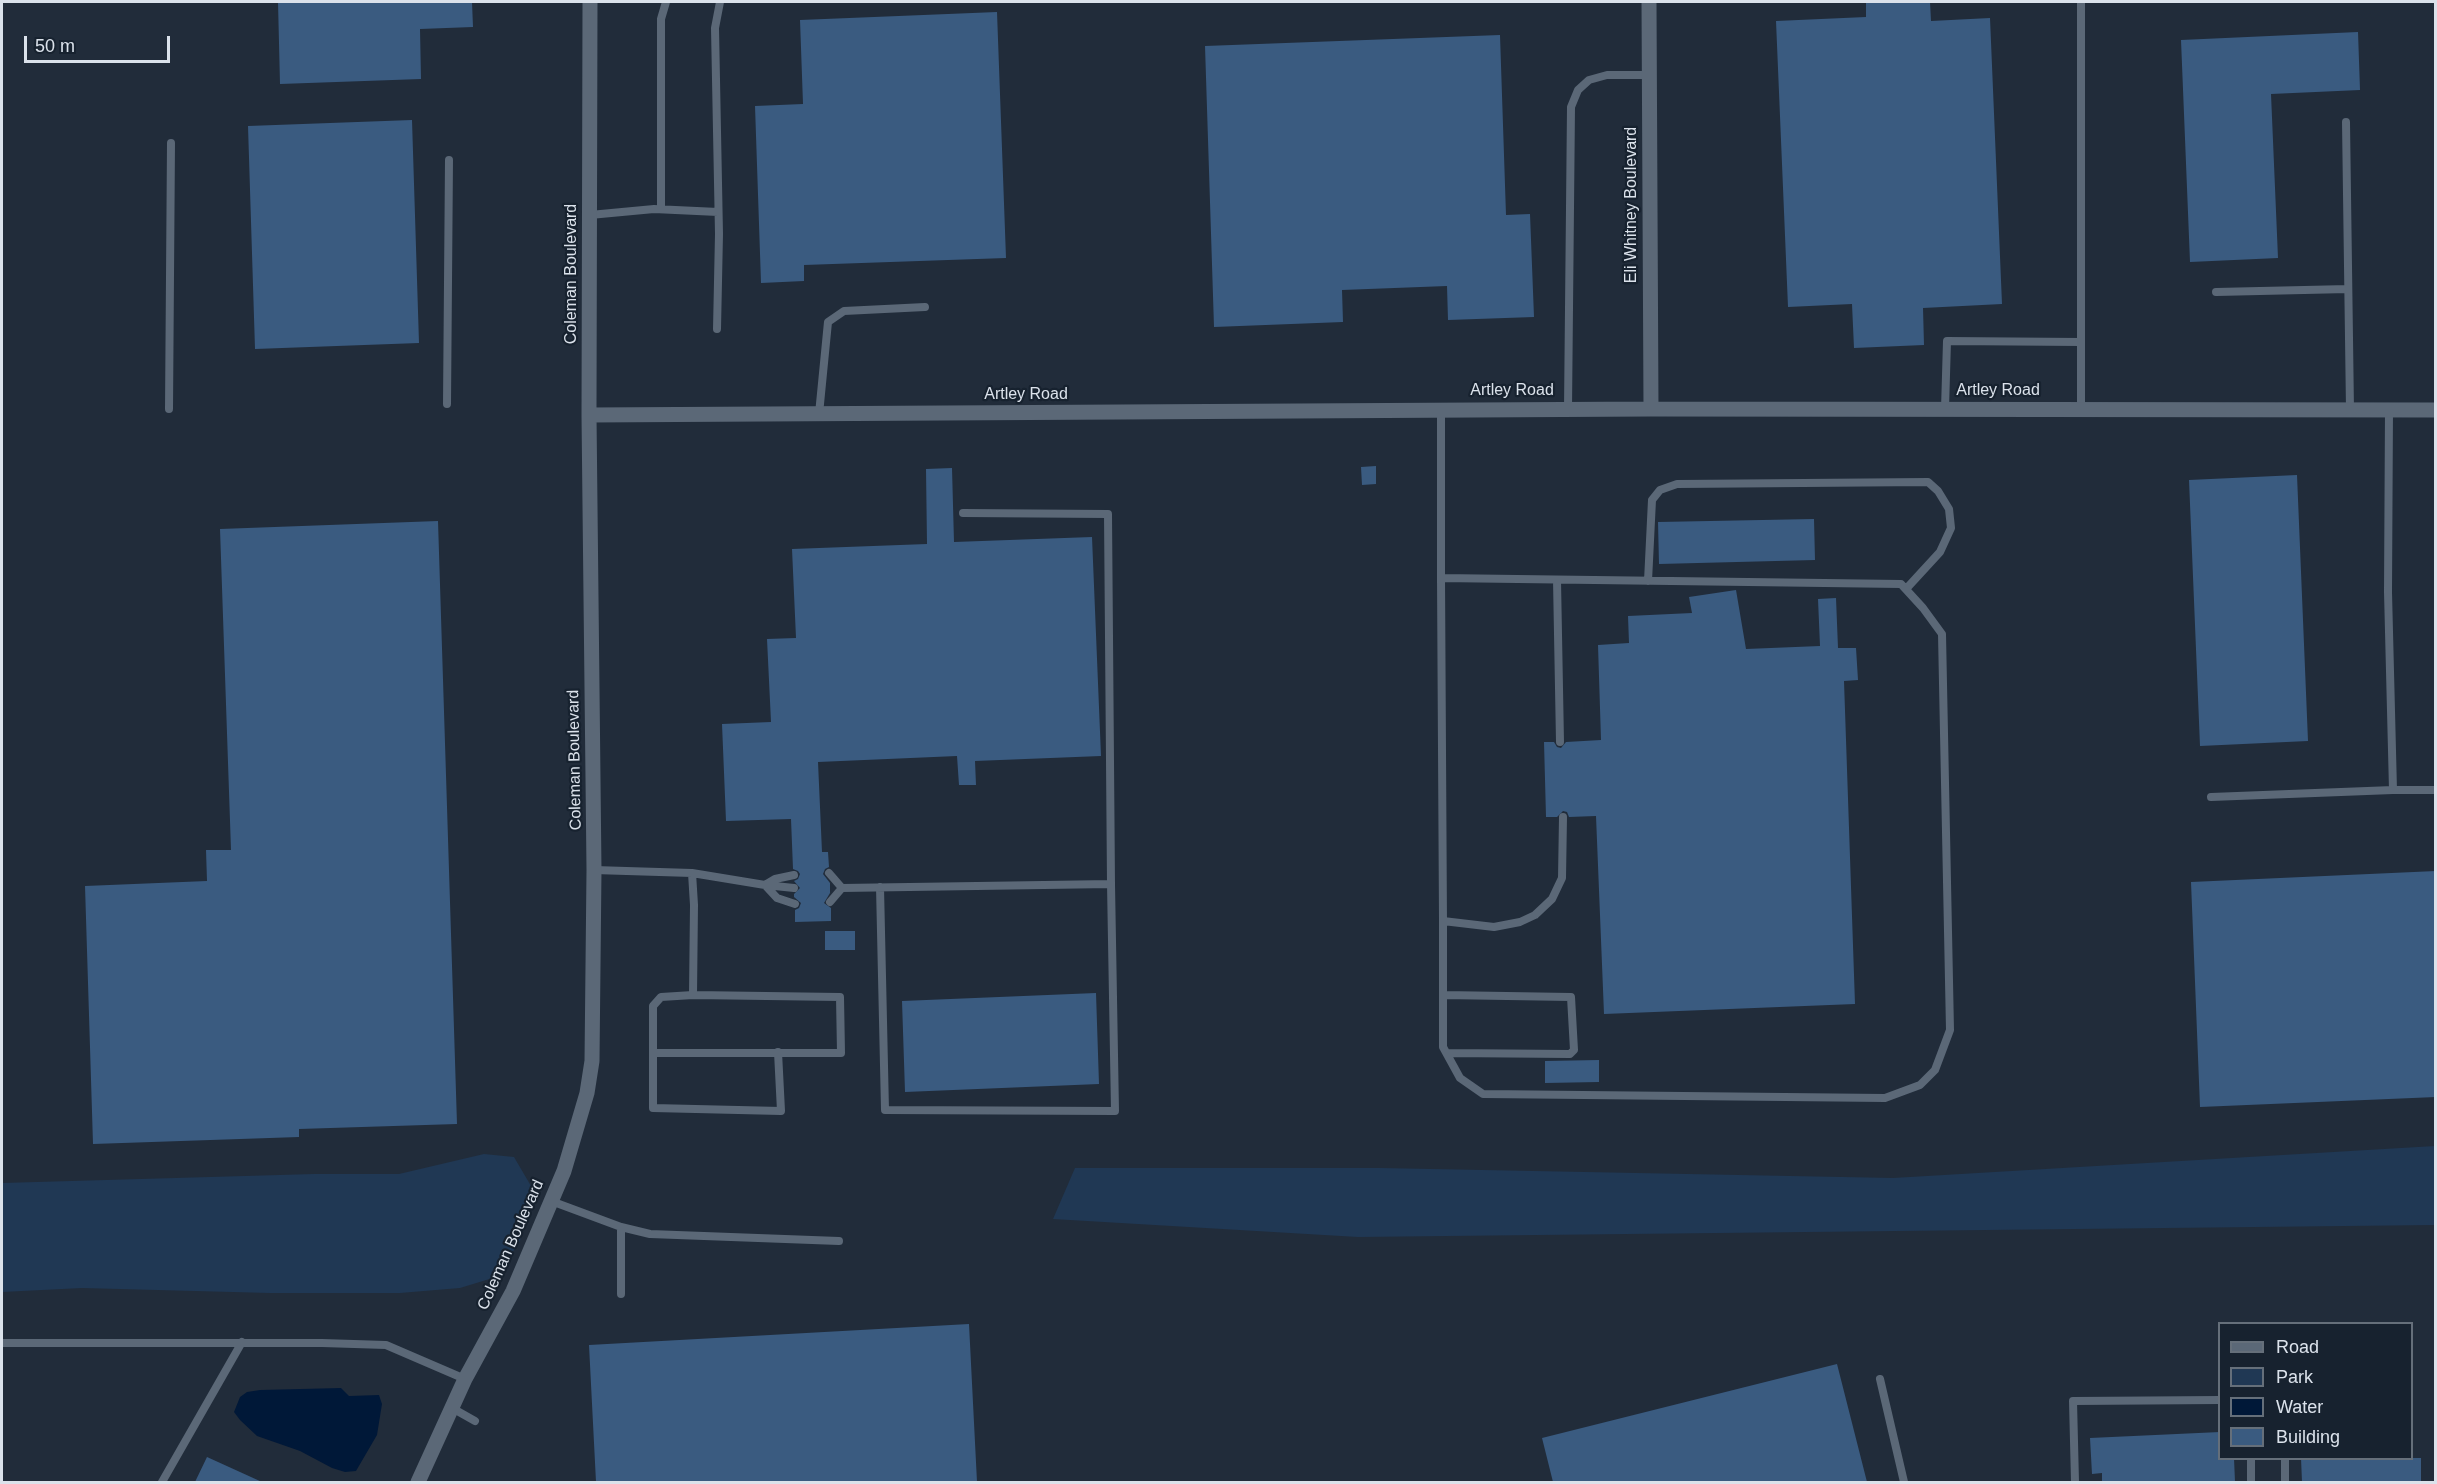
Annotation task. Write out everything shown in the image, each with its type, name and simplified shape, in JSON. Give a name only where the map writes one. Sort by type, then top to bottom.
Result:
[{"type":"street","name":"Coleman Boulevard","points":[[418,1482],[465,1379],[513,1291],[564,1172],[587,1093],[592,1061],[594,870],[589,415],[590,2]]},
{"type":"street","name":"Eli Whitney Boulevard","points":[[1649,2],[1651,409]]},
{"type":"street","name":"Artley Road","points":[[589,415],[1568,409],[2436,410]]},
{"type":"lane","points":[[661,209],[662,19],[666,2]]},
{"type":"lane","points":[[717,329],[715,27],[720,2]]},
{"type":"lane","points":[[2080,410],[2082,2]]},
{"type":"lane","points":[[1568,409],[1571,107],[1578,90],[1588,80],[1607,75],[1649,75]]},
{"type":"lane","points":[[2346,122],[2350,410]]},
{"type":"lane","points":[[169,409],[171,143]]},
{"type":"lane","points":[[447,404],[449,160]]},
{"type":"lane","points":[[590,215],[661,209],[718,212]]},
{"type":"lane","points":[[2216,292],[2348,289]]},
{"type":"lane","points":[[819,414],[828,322],[844,312],[925,307]]},
{"type":"lane","points":[[1945,409],[1947,341],[2081,342]]},
{"type":"lane","points":[[1441,410],[1441,578],[1443,1047],[1460,1078],[1483,1094],[1885,1098],[1920,1086],[1935,1070],[1950,1030],[1944,678],[1942,634],[1906,589],[1901,584],[1441,578]]},
{"type":"lane","points":[[2389,410],[2388,592],[2393,790]]},
{"type":"lane","points":[[1648,581],[1652,500],[1660,490],[1677,484],[1928,482],[1938,491],[1948,509],[1951,528],[1940,552],[1906,589]]},
{"type":"lane","points":[[880,887],[885,1110],[1114,1111],[1108,514],[963,513]]},
{"type":"lane","points":[[1557,580],[1560,742]]},
{"type":"lane","points":[[2211,797],[2436,790]]},
{"type":"lane","points":[[1443,921],[1494,927],[1520,922],[1535,915],[1552,899],[1562,878],[1563,817]]},
{"type":"lane","points":[[594,870],[692,873],[794,888]]},
{"type":"lane","points":[[692,873],[693,995]]},
{"type":"lane","points":[[829,873],[842,888]]},
{"type":"lane","points":[[765,885],[775,879],[794,875]]},
{"type":"lane","points":[[830,888],[1111,884]]},
{"type":"lane","points":[[765,885],[777,898],[795,904]]},
{"type":"lane","points":[[830,902],[842,888]]},
{"type":"lane","points":[[653,1053],[778,1052],[841,1053],[840,997],[693,995],[661,998],[653,1006],[653,1053],[653,1108],[781,1111],[778,1052]]},
{"type":"lane","points":[[1443,995],[1572,997],[1574,1050],[1570,1054],[1447,1053]]},
{"type":"lane","points":[[551,1201],[621,1227],[650,1234],[839,1241]]},
{"type":"lane","points":[[621,1227],[621,1294]]},
{"type":"lane","points":[[162,1482],[242,1342]]},
{"type":"lane","points":[[2,1343],[242,1342],[386,1345],[465,1379]]},
{"type":"lane","points":[[1880,1379],[1905,1482]]},
{"type":"lane","points":[[2074,1482],[2073,1401],[2218,1400]]},
{"type":"lane","points":[[452,1408],[475,1421]]},
{"type":"lane","points":[[2251,1460],[2251,1482]]},
{"type":"lane","points":[[2285,1460],[2285,1482]]},
{"type":"green space","points":[[2435,1146],[2435,1225],[1358,1237],[1053,1219],[1075,1168],[1380,1168],[1893,1178]]},
{"type":"green space","points":[[484,1154],[514,1157],[531,1186],[520,1241],[496,1277],[460,1288],[400,1293],[270,1293],[82,1288],[2,1292],[2,1183],[314,1174],[399,1174]]},
{"type":"water","points":[[341,1388],[349,1396],[379,1395],[382,1404],[377,1435],[356,1471],[345,1472],[332,1468],[300,1451],[257,1436],[234,1412],[240,1397],[247,1392]]},
{"type":"building","points":[[278,2],[472,2],[473,27],[420,29],[421,79],[280,84]]},
{"type":"building","points":[[1866,2],[1930,2],[1931,21],[1990,18],[2002,304],[1923,308],[1924,345],[1854,348],[1852,304],[1788,307],[1776,21],[1866,17]]},
{"type":"building","points":[[997,12],[1006,258],[804,265],[804,281],[761,283],[755,106],[803,104],[800,20]]},
{"type":"building","points":[[2358,32],[2360,90],[2271,94],[2278,258],[2190,262],[2181,40]]},
{"type":"building","points":[[1500,35],[1506,215],[1530,214],[1534,317],[1448,320],[1447,286],[1342,290],[1343,322],[1214,327],[1205,46]]},
{"type":"building","points":[[412,120],[419,343],[255,349],[248,126]]},
{"type":"building","points":[[1376,466],[1376,484],[1362,485],[1361,467]]},
{"type":"building","points":[[952,468],[954,542],[1092,537],[1101,756],[975,761],[976,785],[959,785],[957,756],[818,762],[822,852],[828,852],[829,867],[823,874],[830,883],[830,893],[824,903],[831,908],[831,921],[795,922],[795,910],[801,903],[794,897],[800,888],[794,881],[800,874],[793,869],[791,819],[726,821],[722,724],[771,722],[767,639],[796,638],[792,549],[927,544],[926,469]]},
{"type":"building","points":[[2297,475],[2308,741],[2200,746],[2189,480]]},
{"type":"building","points":[[1814,519],[1815,560],[1659,564],[1658,522]]},
{"type":"building","points":[[438,521],[457,1124],[299,1129],[299,1137],[93,1144],[85,886],[207,881],[206,850],[231,850],[220,529]]},
{"type":"building","points":[[1736,590],[1746,649],[1820,646],[1818,599],[1836,598],[1838,648],[1856,648],[1858,680],[1844,681],[1855,1004],[1604,1014],[1596,816],[1569,817],[1567,812],[1563,811],[1557,817],[1546,817],[1544,742],[1554,742],[1557,747],[1561,748],[1566,742],[1601,740],[1598,645],[1629,643],[1628,616],[1692,613],[1689,597]]},
{"type":"building","points":[[2436,871],[2436,1097],[2200,1107],[2191,882]]},
{"type":"building","points":[[825,931],[855,931],[855,950],[825,950]]},
{"type":"building","points":[[1096,993],[1099,1084],[905,1092],[902,1001]]},
{"type":"building","points":[[1599,1060],[1599,1082],[1545,1083],[1545,1061]]},
{"type":"building","points":[[969,1324],[977,1482],[596,1482],[589,1345]]},
{"type":"building","points":[[1837,1364],[1867,1482],[1553,1482],[1542,1438]]},
{"type":"building","points":[[2218,1432],[2218,1460],[2234,1460],[2235,1482],[2102,1482],[2102,1473],[2092,1474],[2090,1438]]},
{"type":"building","points":[[207,1457],[262,1482],[195,1482]]},
{"type":"building","points":[[2413,1458],[2421,1458],[2421,1482],[2302,1482],[2301,1460],[2413,1460]]}]
